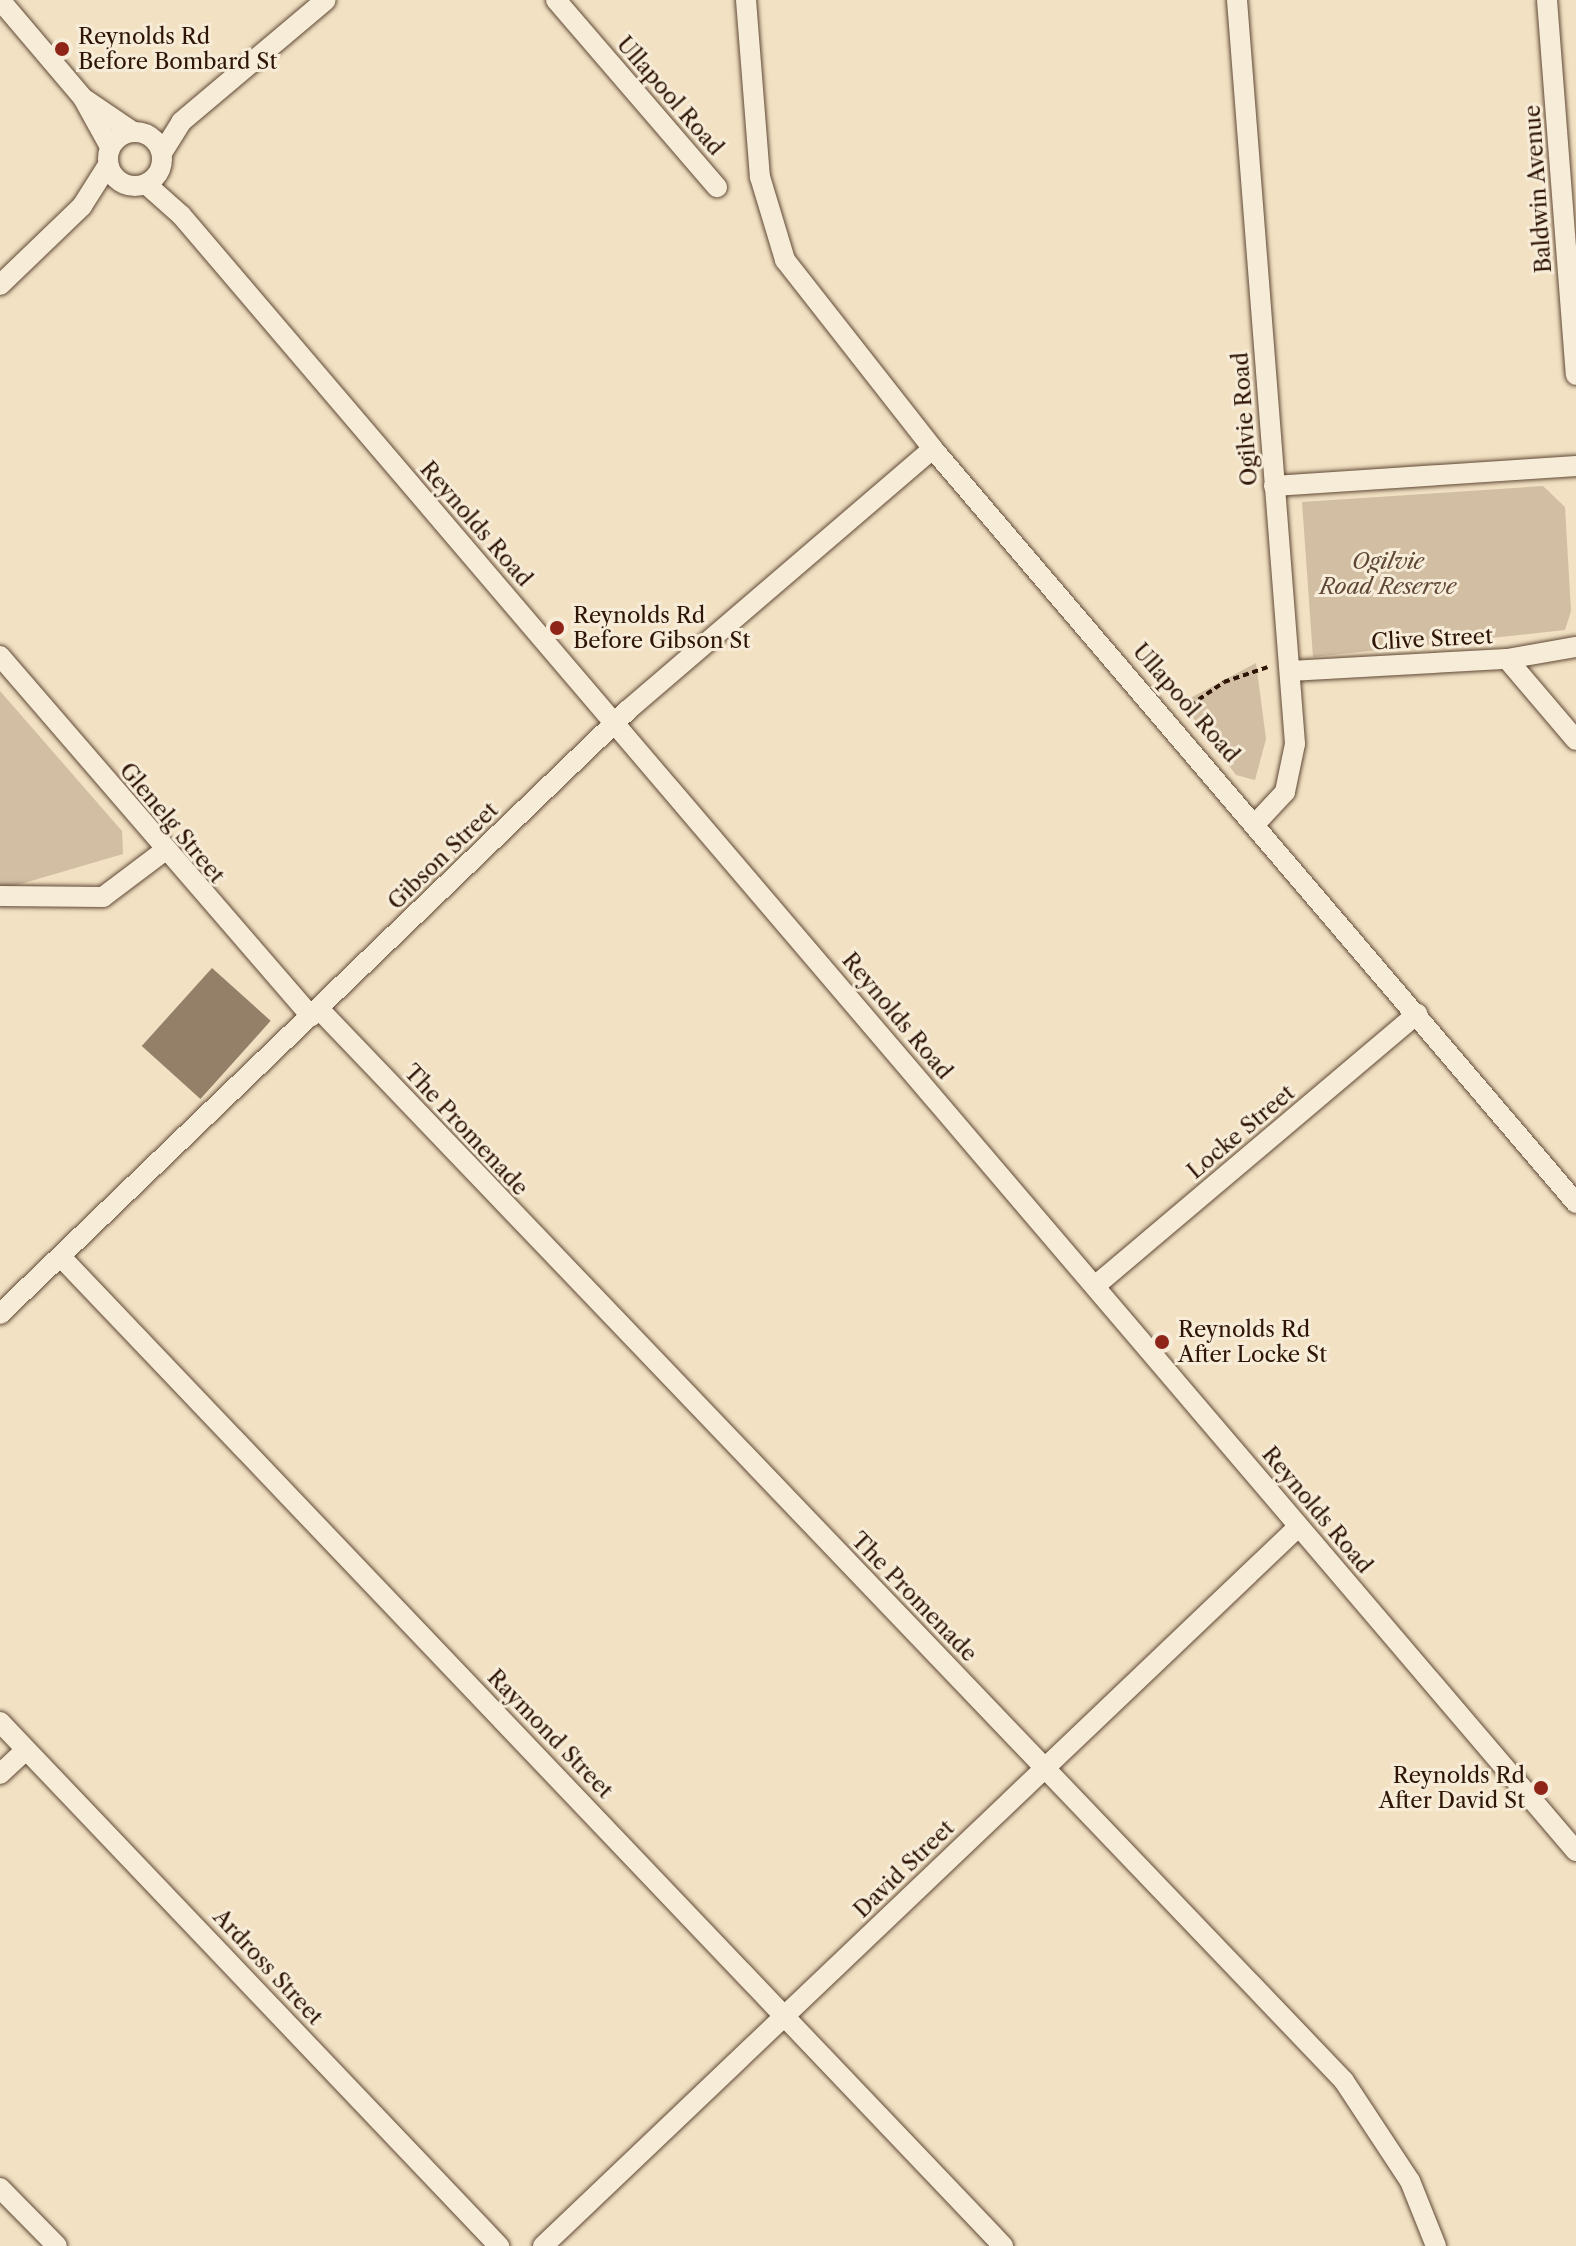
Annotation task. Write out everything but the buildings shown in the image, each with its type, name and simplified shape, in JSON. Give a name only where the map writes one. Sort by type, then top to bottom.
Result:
[{"type":"street","points":[[0,0],[83,98],[109,156]]},
{"type":"street","points":[[82,206],[136,185],[162,158],[181,122],[326,0]]},
{"type":"street","name":"Ullapool Road","points":[[556,0],[717,187]]},
{"type":"street","name":"Ullapool Road","points":[[746,0],[770,227],[785,260],[933,449],[1257,822],[1576,1203]]},
{"type":"street","name":"Ogilvie Road","points":[[1237,0],[1290,671],[1294,763],[1285,792],[1257,822]]},
{"type":"street","name":"Baldwin Avenue","points":[[1547,0],[1576,375]]},
{"type":"street","points":[[83,98],[138,132],[162,158]]},
{"type":"street","points":[[0,285],[82,206],[109,156],[138,132],[181,122]]},
{"type":"street","name":"Reynolds Road","points":[[109,156],[136,185],[181,215],[1576,1851]]},
{"type":"street","name":"Reynolds Road","points":[[162,158],[181,215]]},
{"type":"street","name":"Gibson Street","points":[[0,1314],[616,722],[933,449]]},
{"type":"street","points":[[1274,486],[1576,466]]},
{"type":"street","name":"Clive Street","points":[[1290,671],[1507,659],[1576,647]]},
{"type":"street","name":"Glenelg Street","points":[[0,656],[164,851],[315,1013]]},
{"type":"street","points":[[1507,659],[1576,740]]},
{"type":"street","points":[[0,896],[103,897],[164,851]]},
{"type":"street","name":"The Promenade","points":[[315,1013],[1344,2081],[1403,2169],[1436,2246]]},
{"type":"street","name":"Locke Street","points":[[1095,1286],[1417,1014]]},
{"type":"street","name":"Raymond Street","points":[[61,1257],[1003,2246]]},
{"type":"street","name":"David Street","points":[[543,2246],[787,2017],[1043,1766],[1298,1527]]},
{"type":"street","name":"Ardross Street","points":[[0,1722],[499,2246]]},
{"type":"street","points":[[0,1774],[26,1750]]},
{"type":"street","points":[[0,2188],[57,2246]]},
{"type":"path","points":[[1169,720],[1224,682],[1268,667]]},
{"type":"green space","name":"Ogilvie Road Reserve","points":[[1543,486],[1565,507],[1571,611],[1565,630],[1313,657],[1302,502]]},
{"type":"green space","points":[[1256,663],[1266,739],[1255,780],[1236,775],[1181,703]]},
{"type":"green space","points":[[0,691],[122,831],[123,854],[0,890]]},
{"type":"place","name":"Reynolds Rd Before Bombard St","points":[[62,49]]},
{"type":"place","name":"Reynolds Rd Before Gibson St","points":[[557,628]]},
{"type":"place","name":"Reynolds Rd After Locke St","points":[[1162,1342]]},
{"type":"place","name":"Reynolds Rd After David St","points":[[1541,1788]]}]
